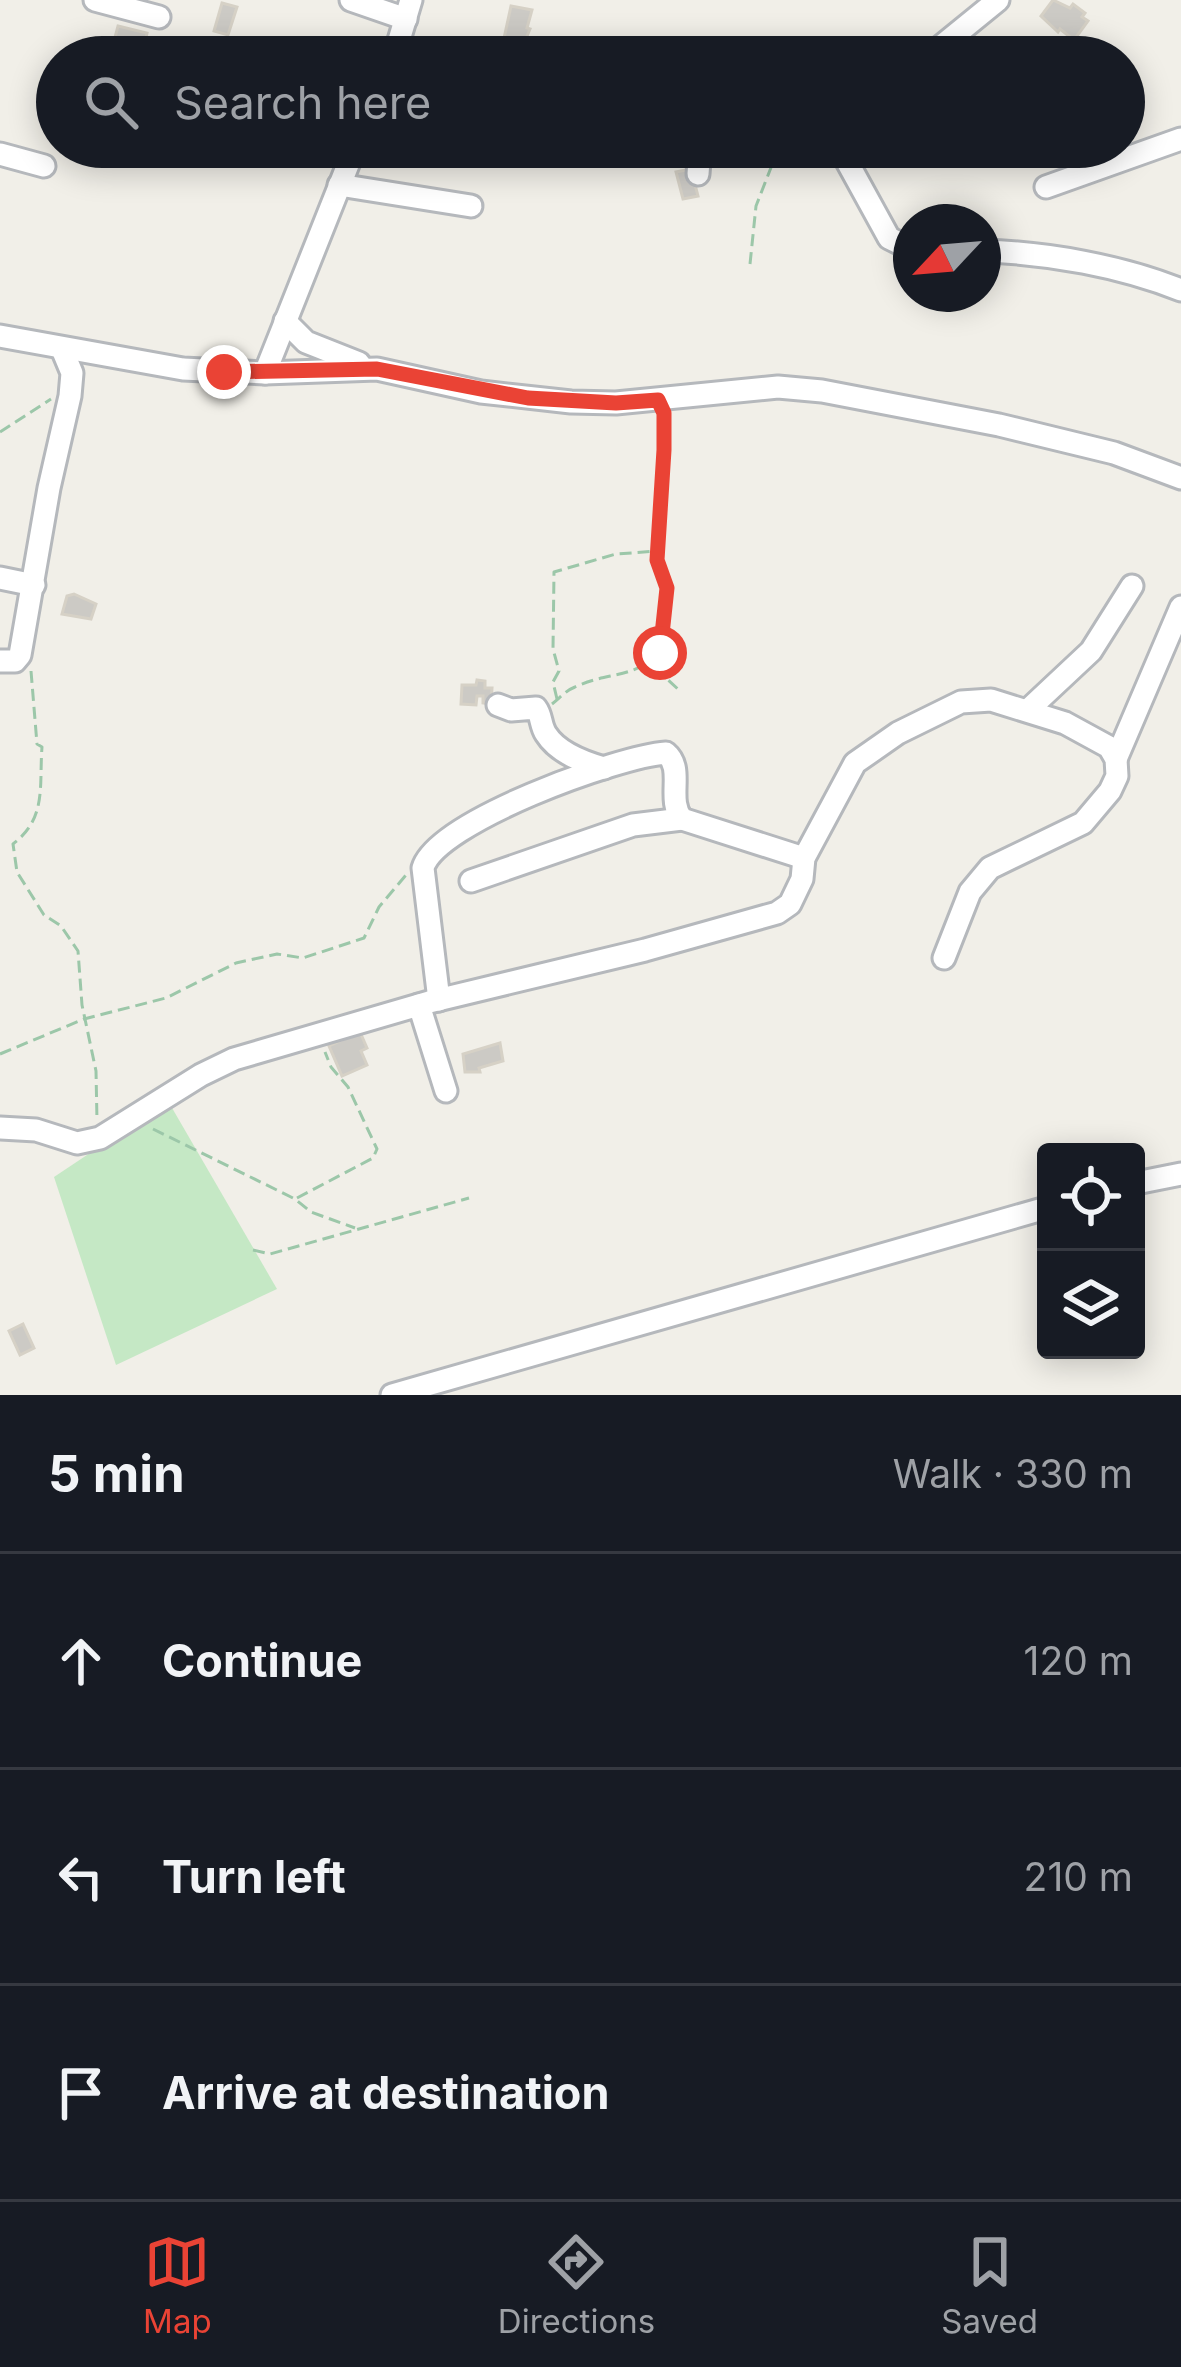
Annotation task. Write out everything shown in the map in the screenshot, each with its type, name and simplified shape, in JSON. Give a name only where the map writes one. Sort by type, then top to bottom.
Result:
[{"type":"street","points":[[95,0],[159,17]]},
{"type":"street","points":[[350,0],[408,9]]},
{"type":"street","points":[[954,36],[998,0]]},
{"type":"street","points":[[1145,152],[1181,139]]},
{"type":"street","points":[[0,154],[36,164]]},
{"type":"street","points":[[265,373],[347,168]]},
{"type":"street","points":[[698,168],[698,174]]},
{"type":"street","points":[[850,168],[893,240]]},
{"type":"street","points":[[1046,188],[1101,168]]},
{"type":"street","points":[[339,185],[471,206]]},
{"type":"street","points":[[1001,253],[1149,277],[1181,290]]},
{"type":"street","points":[[285,321],[306,342],[377,369],[528,398],[616,403],[778,387],[822,391],[1022,430],[1180,474]]},
{"type":"street","points":[[0,336],[182,369],[265,373],[377,369]]},
{"type":"street","points":[[10,658],[34,585],[70,396],[72,373],[62,349]]},
{"type":"street","points":[[0,578],[34,585]]},
{"type":"street","points":[[1028,710],[1091,651],[1132,586]]},
{"type":"street","points":[[944,958],[970,892],[990,868],[1083,823],[1110,791],[1117,776],[1116,759],[1181,608]]},
{"type":"street","points":[[0,1128],[36,1130],[77,1143],[100,1138],[234,1059],[429,1002],[760,920],[790,904],[802,879],[804,858],[855,763],[898,733],[961,702],[991,700],[1065,723],[1109,747],[1116,759]]},
{"type":"street","points":[[498,705],[511,710],[549,706],[547,736],[577,760],[605,769]]},
{"type":"street","points":[[446,1090],[429,1002],[426,858],[475,822],[537,791],[657,754],[673,757],[675,810],[682,819]]},
{"type":"street","points":[[470,881],[633,825],[682,819],[804,858]]},
{"type":"street","points":[[1145,1181],[1181,1174]]},
{"type":"street","points":[[392,1395],[1037,1211]]},
{"type":"path","points":[[751,264],[757,206],[771,168]]},
{"type":"path","points":[[0,432],[45,400],[70,396]]},
{"type":"path","points":[[658,400],[664,413],[657,560],[667,588],[663,650],[665,676],[680,691]]},
{"type":"path","points":[[549,706],[559,671],[553,650],[554,572],[616,554],[659,551]]},
{"type":"path","points":[[549,706],[568,688],[644,669],[663,650]]},
{"type":"path","points":[[10,658],[31,668],[34,723],[37,744],[42,747],[37,814],[33,829],[13,844],[16,872],[44,915],[62,926],[78,951],[84,1019],[96,1071],[100,1138]]},
{"type":"path","points":[[0,1054],[84,1019],[166,998],[236,963],[277,954],[304,958],[364,938],[379,907],[426,858]]},
{"type":"path","points":[[295,1199],[373,1158],[376,1149],[318,1036]]},
{"type":"path","points":[[130,1118],[295,1199],[311,1212],[355,1228]]},
{"type":"path","points":[[253,1250],[270,1254],[469,1198]]},
{"type":"green space","points":[[168,1101],[277,1289],[116,1365],[54,1177]]},
{"type":"building","points":[[1053,0],[1070,8],[1073,4],[1088,21],[1077,36],[1069,36],[1041,16]]},
{"type":"building","points":[[222,3],[237,7],[228,35],[214,31]]},
{"type":"building","points":[[511,6],[532,10],[527,36],[505,36]]},
{"type":"building","points":[[118,26],[147,33],[146,36],[115,36]]},
{"type":"building","points":[[691,169],[698,196],[683,199],[676,172]]},
{"type":"building","points":[[74,594],[96,604],[91,619],[62,614],[67,596]]},
{"type":"building","points":[[477,680],[492,688],[491,704],[477,696],[476,705],[461,704],[462,685],[476,685]]},
{"type":"building","points":[[360,1032],[367,1065],[342,1076],[329,1046]]},
{"type":"building","points":[[500,1043],[503,1061],[479,1068],[480,1072],[465,1072],[463,1054]]},
{"type":"building","points":[[23,1324],[34,1348],[20,1355],[9,1331]]},
{"type":"route","points":[[224,372],[377,369],[528,398],[616,403],[658,400],[664,413],[664,474],[657,560],[667,588],[660,653]]}]
